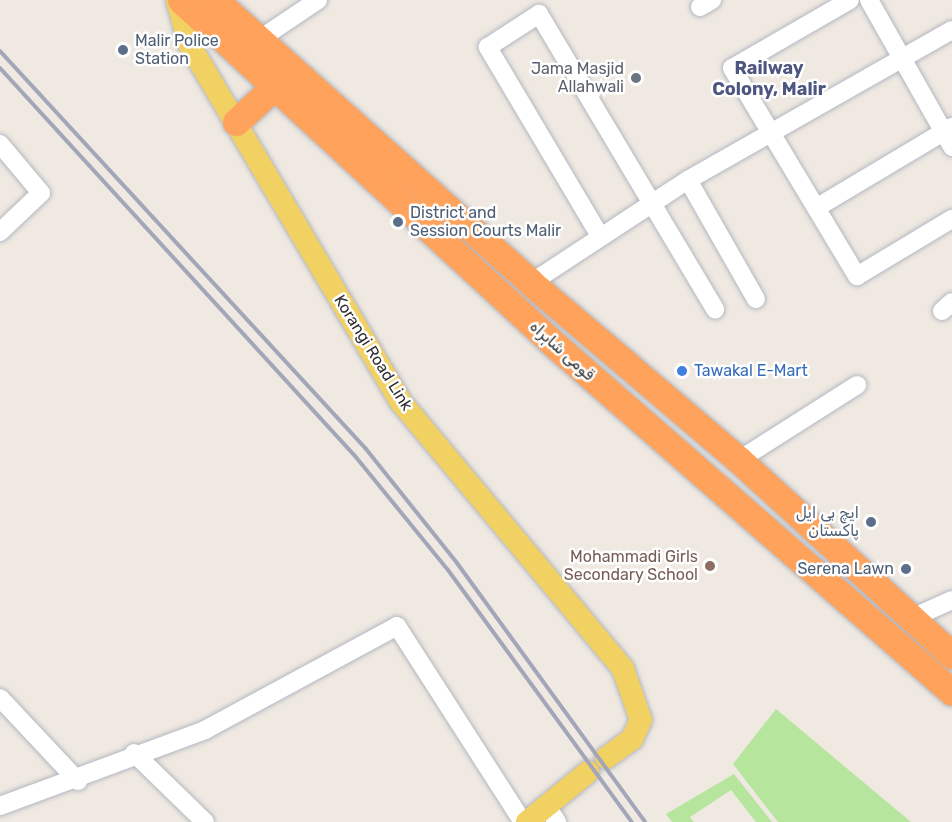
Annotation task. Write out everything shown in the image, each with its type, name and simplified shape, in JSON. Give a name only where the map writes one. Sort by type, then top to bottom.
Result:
[{"type":"highway","name":"قومی شاہراہ","points":[[179,0],[555,345],[952,692]]},
{"type":"highway","name":"قومی شاہراہ","points":[[215,0],[531,283],[739,460],[952,655]]},
{"type":"highway","points":[[236,122],[274,87]]},
{"type":"main road","name":"Korangi Road Link","points":[[179,0],[189,44],[400,401],[623,669],[641,720],[632,739],[606,758]]},
{"type":"main road","points":[[525,822],[552,814],[588,772]]},
{"type":"street","points":[[260,39],[318,0]]},
{"type":"street","points":[[850,0],[732,68],[857,276],[952,219]]},
{"type":"street","points":[[816,208],[949,135],[869,0]]},
{"type":"street","points":[[600,236],[488,47],[522,22],[539,14],[653,201],[715,309]]},
{"type":"street","points":[[531,283],[653,201],[952,30]]},
{"type":"street","points":[[0,144],[41,194],[0,232]]},
{"type":"street","points":[[688,180],[756,299]]},
{"type":"street","points":[[739,460],[857,385]]},
{"type":"street","points":[[912,618],[952,600]]},
{"type":"street","points":[[0,806],[78,781],[134,753],[205,730],[397,626],[525,822]]},
{"type":"street","points":[[0,698],[78,781]]},
{"type":"street","points":[[134,753],[205,822]]},
{"type":"green space","points":[[776,709],[911,822],[778,822],[733,764]]},
{"type":"green space","points":[[734,774],[772,822],[756,822],[731,790],[690,817],[694,822],[672,822],[666,814]]},
{"type":"railway","points":[[0,51],[366,449],[457,563],[645,822]]},
{"type":"railway","points":[[0,68],[355,456],[448,570],[632,822]]},
{"type":"place","name":"Malir Police Station","points":[[123,50]]},
{"type":"place","name":"Jama Masjid Allahwali","points":[[636,78]]},
{"type":"place","name":"District and Session Courts Malir","points":[[398,222]]},
{"type":"place","name":"Tawakal E-Mart","points":[[682,371]]},
{"type":"place","name":"ایچ بی ایل پاکستان","points":[[871,522]]},
{"type":"place","name":"Mohammadi Girls Secondary School","points":[[710,566]]},
{"type":"place","name":"Serena Lawn","points":[[906,569]]},
{"type":"district","name":"Railway Colony, Malir","points":[[769,79]]}]
